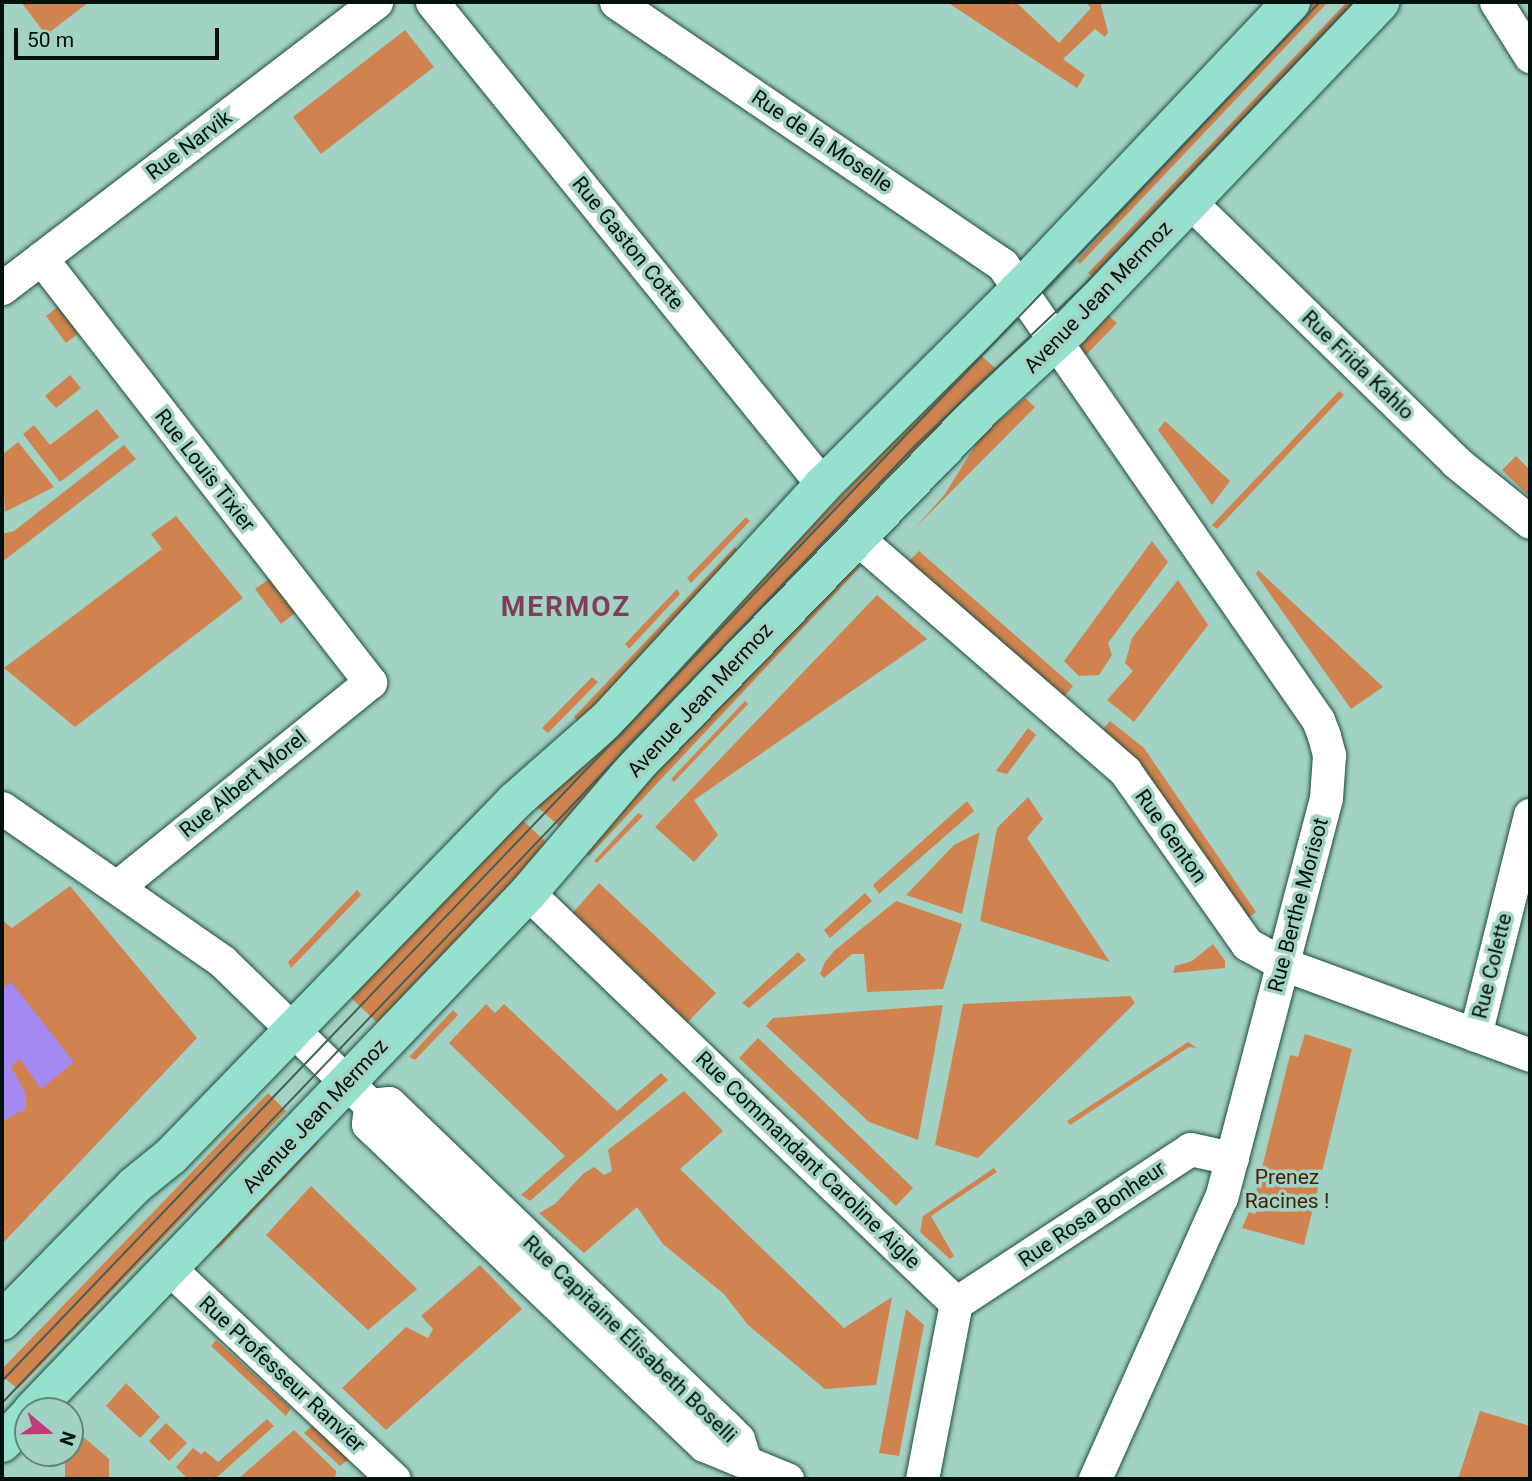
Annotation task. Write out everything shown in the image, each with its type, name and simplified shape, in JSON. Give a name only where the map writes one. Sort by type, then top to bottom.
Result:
[{"type":"main road","points":[[2,1321],[515,801],[608,719],[823,485],[1021,289],[1291,2]]},
{"type":"main road","name":"Avenue Jean Mermoz","points":[[46,1397],[170,1269],[358,1094],[639,763],[984,407],[1056,342],[1380,2]]},
{"type":"street","name":"Rue Narvik","points":[[2,288],[376,2]]},
{"type":"street","name":"Rue Gaston Cotte","points":[[432,2],[823,485]]},
{"type":"street","name":"Rue de la Moselle","points":[[616,2],[1002,264],[1056,342]]},
{"type":"street","points":[[1496,2],[1530,56]]},
{"type":"street","name":"Rue Frida Kahlo","points":[[1190,202],[1456,462],[1530,522]]},
{"type":"street","name":"Rue Louis Tixier","points":[[40,258],[370,682]]},
{"type":"street","name":"Rue Berthe Morisot","points":[[1056,342],[1318,720],[1329,755],[1326,798],[1221,1197],[1095,1479]]},
{"type":"street","name":"Rue Genton","points":[[856,537],[1125,771],[1247,944],[1283,964],[1530,1055]]},
{"type":"street","name":"Rue Albert Morel","points":[[117,887],[370,682]]},
{"type":"street","points":[[2,808],[222,961],[358,1094]]},
{"type":"street","name":"Rue Colette","points":[[1475,1035],[1530,815]]},
{"type":"street","name":"Rue Commandant Caroline Aigle","points":[[528,893],[957,1303]]},
{"type":"street","name":"Rue Capitaine Élisabeth Boselli","points":[[358,1094],[390,1103],[500,1232],[731,1432],[744,1458]]},
{"type":"street","name":"Rue Rosa Bonheur","points":[[957,1303],[1190,1149],[1232,1158]]},
{"type":"street","name":"Rue Professeur Ranvier","points":[[170,1269],[394,1479]]},
{"type":"street","points":[[922,1479],[957,1303]]},
{"type":"street","points":[[714,1479],[744,1458],[787,1479]]},
{"type":"green space","points":[[21,2],[89,2],[46,35]]},
{"type":"green space","points":[[947,2],[1016,2],[1059,43],[1091,8],[1085,2],[1100,2],[1108,32],[1105,37],[1095,29],[1063,59],[1085,75],[1077,88]]},
{"type":"green space","points":[[1312,2],[1328,2],[1080,264],[1077,261],[1109,226],[1070,255]]},
{"type":"green space","points":[[1347,2],[1362,2],[1096,280],[1088,273]]},
{"type":"green space","points":[[405,30],[434,67],[321,154],[293,117]]},
{"type":"green space","points":[[59,306],[79,333],[66,343],[46,316]]},
{"type":"green space","points":[[1108,315],[1117,323],[1083,358],[1081,344]]},
{"type":"green space","points":[[978,353],[1002,374],[566,832],[534,804],[611,736]]},
{"type":"green space","points":[[70,375],[81,388],[56,408],[45,396]]},
{"type":"green space","points":[[1339,391],[1344,395],[1217,529],[1212,525]]},
{"type":"green space","points":[[1025,398],[1035,407],[914,529],[945,494],[981,436]]},
{"type":"green space","points":[[97,409],[119,437],[60,482],[23,434],[34,425],[50,445]]},
{"type":"green space","points":[[1165,421],[1230,481],[1212,505],[1158,430]]},
{"type":"green space","points":[[18,442],[54,487],[5,512],[2,455]]},
{"type":"green space","points":[[124,445],[136,459],[2,562],[2,534],[14,531]]},
{"type":"green space","points":[[1516,456],[1530,470],[1530,497],[1502,470]]},
{"type":"green space","points":[[176,516],[243,598],[75,727],[4,668],[162,549],[151,534]]},
{"type":"green space","points":[[746,517],[750,521],[691,583],[687,578]]},
{"type":"green space","points":[[1152,541],[1168,562],[1108,643],[1112,655],[1099,675],[1079,676],[1064,661]]},
{"type":"green space","points":[[735,547],[743,557],[585,726],[574,717]]},
{"type":"green space","points":[[919,551],[1073,686],[1059,703],[904,566]]},
{"type":"green space","points":[[852,560],[860,567],[589,856],[584,852]]},
{"type":"green space","points":[[1258,570],[1383,687],[1351,709],[1256,574]]},
{"type":"green space","points":[[269,579],[295,613],[281,624],[255,589]]},
{"type":"green space","points":[[1178,580],[1208,625],[1134,722],[1107,700],[1133,671],[1125,663],[1132,638]]},
{"type":"green space","points":[[677,589],[680,594],[629,649],[625,644]]},
{"type":"green space","points":[[877,595],[927,639],[694,800],[718,835],[694,862],[655,827]]},
{"type":"green space","points":[[592,677],[598,682],[548,733],[542,728]]},
{"type":"green space","points":[[745,701],[748,704],[674,782],[671,779]]},
{"type":"green space","points":[[1110,721],[1144,748],[1256,912],[1239,924],[1097,736]]},
{"type":"green space","points":[[1028,728],[1036,735],[1007,774],[996,771]]},
{"type":"green space","points":[[1028,797],[1043,819],[1027,838],[1110,962],[980,921],[997,828]]},
{"type":"green space","points":[[967,801],[974,811],[879,894],[873,885]]},
{"type":"green space","points":[[638,813],[643,816],[597,863],[594,861]]},
{"type":"green space","points":[[521,819],[553,848],[380,1025],[350,997]]},
{"type":"green space","points":[[980,832],[962,914],[906,895],[954,845]]},
{"type":"green space","points":[[599,883],[716,993],[685,1025],[570,916]]},
{"type":"green space","points":[[70,886],[197,1038],[2,1244],[2,920],[12,928]]},
{"type":"green space","points":[[357,890],[361,895],[291,968],[288,962]]},
{"type":"green space","points":[[865,893],[872,901],[830,938],[824,930]]},
{"type":"green space","points":[[896,901],[962,924],[943,989],[867,992],[864,954],[852,954],[824,978],[820,974],[825,962],[835,950]]},
{"type":"green space","points":[[1213,944],[1225,961],[1225,968],[1173,973],[1175,966],[1192,961]]},
{"type":"green space","points":[[798,952],[806,960],[749,1008],[742,1003]]},
{"type":"green space","points":[[1130,996],[1135,1003],[978,1158],[935,1145],[963,1004]]},
{"type":"green space","points":[[486,1004],[495,1013],[504,1004],[617,1111],[661,1073],[668,1080],[530,1201],[521,1195],[565,1156],[449,1043]]},
{"type":"green space","points":[[943,1005],[918,1140],[869,1122],[766,1026],[773,1018]]},
{"type":"green space","points":[[453,1010],[458,1015],[415,1060],[409,1057]]},
{"type":"green space","name":"Prenez Racines !","points":[[1305,1034],[1352,1049],[1304,1245],[1242,1228],[1249,1212],[1255,1214],[1260,1202],[1254,1200],[1290,1055],[1298,1057]]},
{"type":"green space","points":[[758,1038],[913,1188],[896,1206],[739,1058]]},
{"type":"green space","points":[[1188,1042],[1197,1048],[1189,1047],[1070,1125],[1067,1121]]},
{"type":"green space","points":[[684,1091],[723,1131],[680,1169],[844,1328],[892,1297],[876,1385],[825,1389],[748,1325],[724,1294],[663,1244],[637,1207],[584,1253],[539,1213],[555,1204],[584,1173],[594,1167],[604,1175],[612,1171],[608,1150]]},
{"type":"green space","points":[[268,1093],[286,1111],[18,1389],[2,1376],[2,1369]]},
{"type":"green space","points":[[313,1137],[319,1142],[220,1247],[204,1253]]},
{"type":"green space","points":[[994,1168],[997,1172],[931,1216],[954,1256],[950,1259],[920,1232],[923,1216]]},
{"type":"green space","points":[[311,1186],[417,1289],[368,1330],[266,1235]]},
{"type":"green space","points":[[480,1265],[522,1309],[386,1430],[342,1388],[406,1327],[428,1338],[433,1329],[421,1316]]},
{"type":"green space","points":[[906,1309],[924,1325],[899,1456],[879,1453]]},
{"type":"green space","points":[[216,1340],[291,1408],[286,1416],[211,1346]]},
{"type":"green space","points":[[126,1383],[160,1417],[140,1438],[106,1406]]},
{"type":"green space","points":[[1480,1411],[1530,1426],[1530,1479],[1458,1479]]},
{"type":"green space","points":[[267,1419],[274,1426],[215,1479],[188,1479],[176,1467],[193,1448],[201,1454],[205,1451],[218,1462]]},
{"type":"green space","points":[[319,1420],[349,1459],[340,1466],[304,1433]]},
{"type":"green space","points":[[166,1423],[187,1443],[169,1461],[149,1441]]},
{"type":"green space","points":[[294,1430],[336,1471],[335,1479],[238,1479]]},
{"type":"green space","points":[[84,1437],[109,1459],[109,1479],[65,1479],[65,1467],[84,1467]]},
{"type":"shaded area","points":[[11,982],[74,1062],[41,1089],[20,1059],[11,1066],[26,1095],[26,1109],[2,1121],[2,989]]},
{"type":"tram line","points":[[2,1381],[1320,2]]},
{"type":"tram line","points":[[2,1403],[917,444],[1087,282],[1354,2]]},
{"type":"district","name":"MERMOZ","points":[[566,607]]}]
